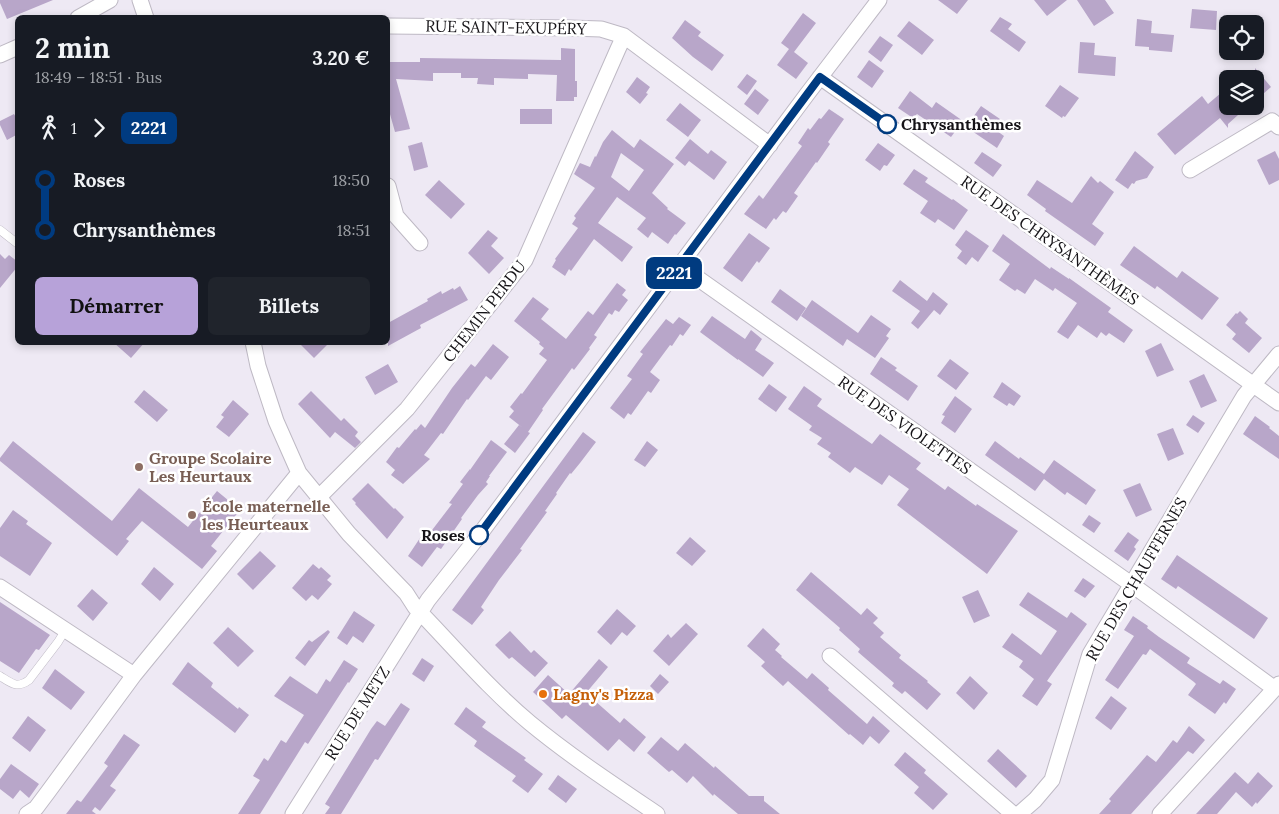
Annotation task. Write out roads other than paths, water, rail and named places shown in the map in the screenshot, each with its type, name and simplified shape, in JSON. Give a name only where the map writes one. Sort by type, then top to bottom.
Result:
[{"type":"street","points":[[83,15],[110,0]]},
{"type":"street","points":[[140,0],[145,15]]},
{"type":"street","name":"RUE DE METZ","points":[[293,814],[428,600],[477,538],[679,265],[879,0]]},
{"type":"street","name":"RUE SAINT-EXUPÉRY","points":[[390,26],[601,29],[624,36]]},
{"type":"street","points":[[624,36],[770,145]]},
{"type":"street","name":"CHEMIN PERDU","points":[[318,498],[407,409],[525,260],[624,36]]},
{"type":"street","points":[[0,55],[15,48]]},
{"type":"street","name":"RUE DES CHRYSANTHÈMES","points":[[820,77],[1279,403]]},
{"type":"street","points":[[1190,170],[1272,121],[1279,127]]},
{"type":"street","points":[[390,194],[396,216],[420,243]]},
{"type":"street","name":"RUE DES VIOLETTES","points":[[679,265],[1277,686]]},
{"type":"street","points":[[254,345],[258,366],[276,421],[299,473],[318,498],[486,683],[574,758],[657,814]]},
{"type":"street","name":"RUE DES CHAUFFERNES","points":[[1019,814],[1052,780],[1090,654],[1244,396],[1279,354]]},
{"type":"street","points":[[27,814],[36,808],[134,675],[299,473]]},
{"type":"street","points":[[0,587],[134,675]]},
{"type":"street","points":[[830,656],[1013,814]]},
{"type":"street","points":[[1160,814],[1277,686]]},
{"type":"lane","points":[[0,230],[15,242]]},
{"type":"lane","points":[[0,676],[16,685],[24,684],[29,680],[66,629]]},
{"type":"place","name":"Chrysanthèmes","points":[[887,124]]},
{"type":"place","name":"Groupe Scolaire Les Heurtaux","points":[[139,467]]},
{"type":"place","name":"École maternelle les Heurteaux","points":[[192,515]]},
{"type":"place","name":"Roses","points":[[479,535]]},
{"type":"place","name":"Lagny's Pizza","points":[[543,694]]}]
